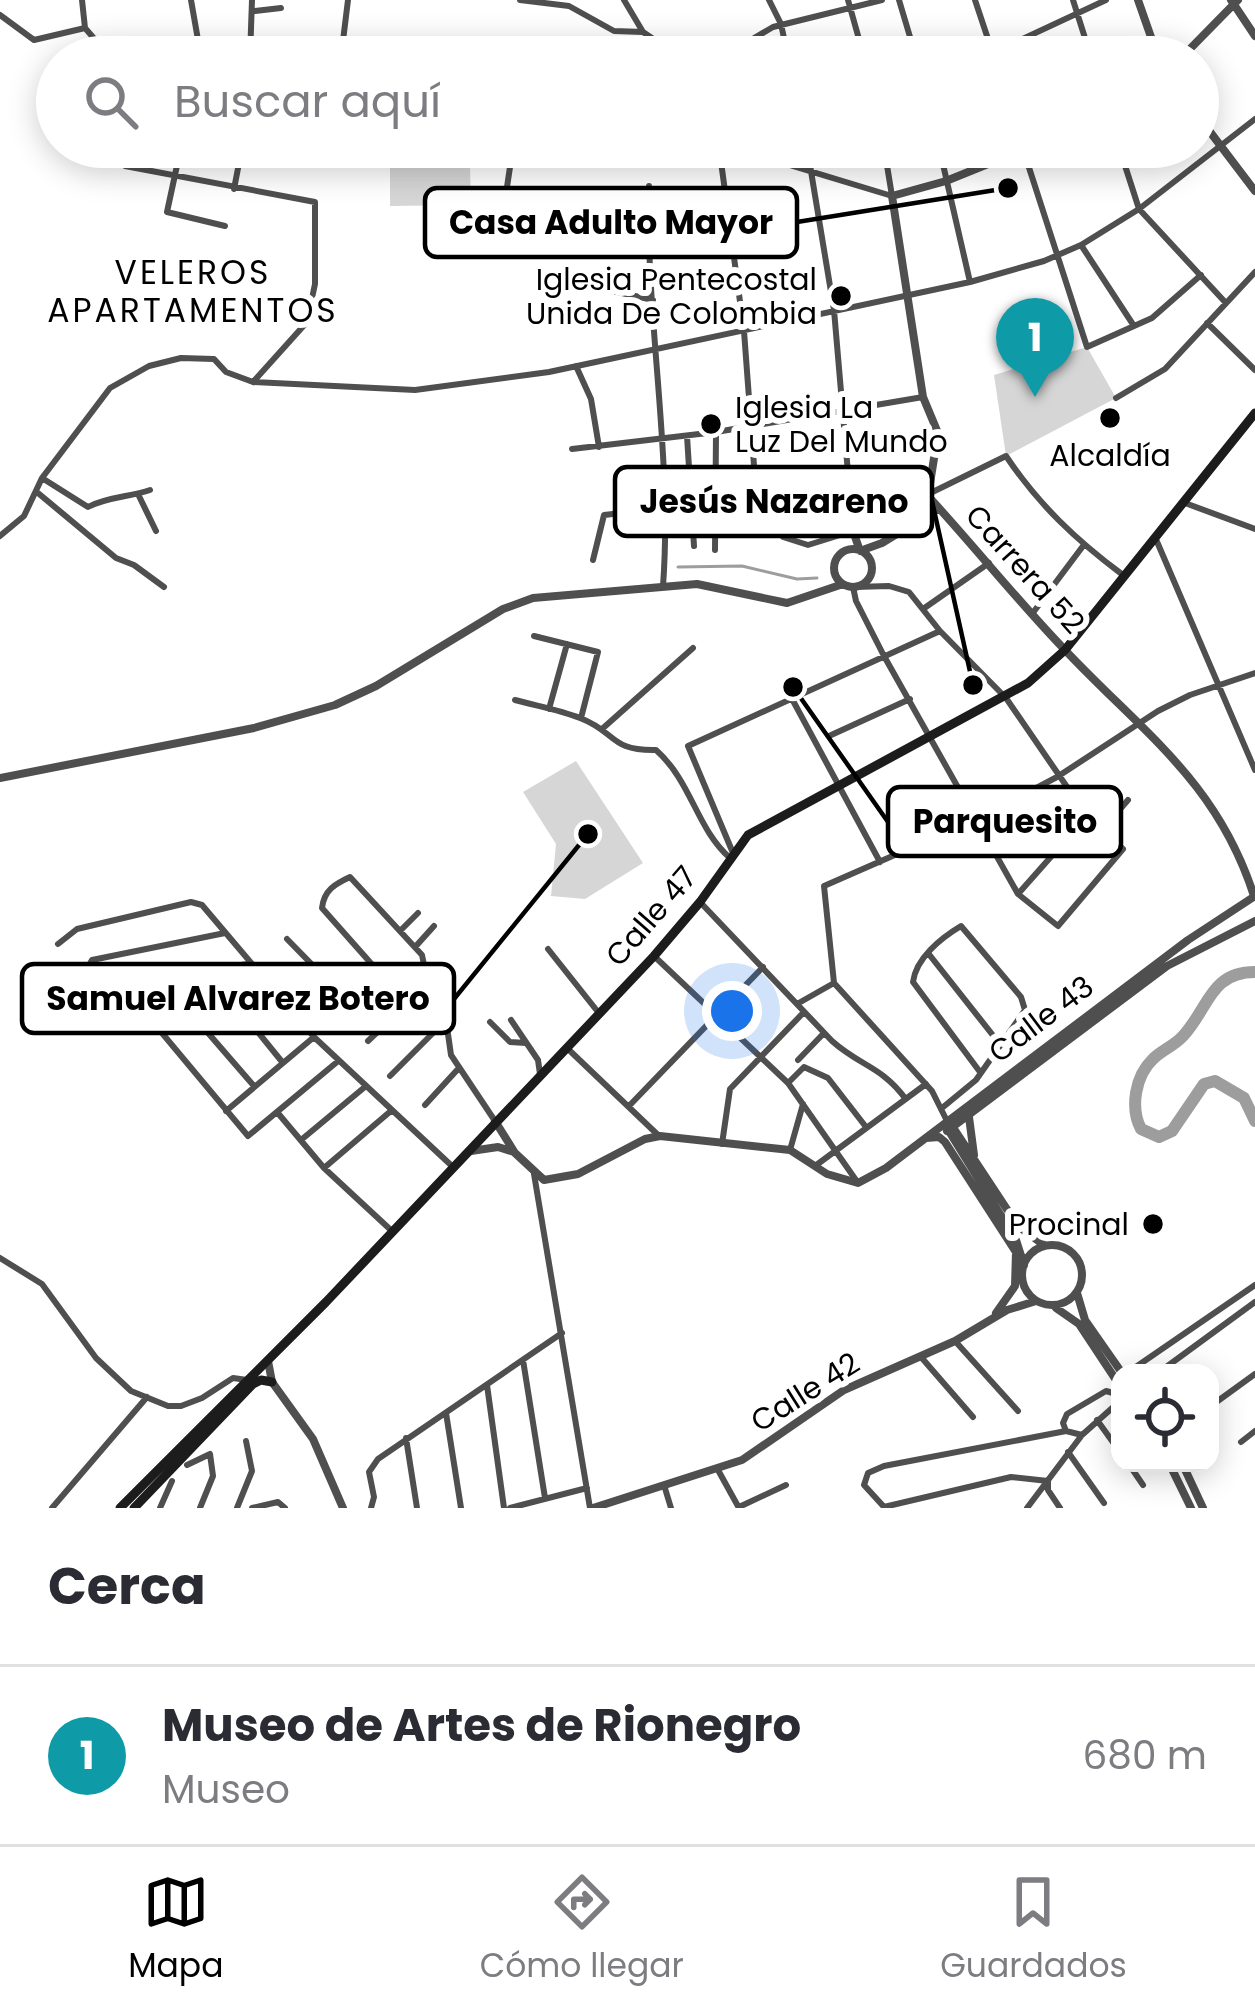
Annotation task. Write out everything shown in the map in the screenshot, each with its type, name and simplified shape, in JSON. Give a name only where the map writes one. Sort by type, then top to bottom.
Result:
[{"type":"main road","name":"Calle 47","points":[[120,1508],[393,1232],[542,1067],[654,956],[700,902],[728,852],[748,835],[1006,698],[1065,650],[1255,413]]},
{"type":"main road","points":[[134,1508],[253,1384],[261,1379],[272,1382]]},
{"type":"street","points":[[82,0],[85,28],[92,36]]},
{"type":"street","points":[[191,0],[197,36]]},
{"type":"street","points":[[251,36],[252,0]]},
{"type":"street","points":[[343,36],[348,0]]},
{"type":"street","points":[[624,0],[649,36]]},
{"type":"street","points":[[769,0],[784,36]]},
{"type":"street","points":[[760,36],[782,24],[849,4],[882,0]]},
{"type":"street","points":[[899,0],[910,36]]},
{"type":"street","points":[[975,0],[987,36]]},
{"type":"street","points":[[1073,0],[1084,36]]},
{"type":"street","points":[[1032,36],[1106,0]]},
{"type":"street","points":[[1138,0],[1151,36]]},
{"type":"street","points":[[520,2],[569,6],[614,31],[643,32]]},
{"type":"street","points":[[1202,36],[1234,2],[1255,36]]},
{"type":"street","points":[[849,4],[857,36]]},
{"type":"street","points":[[253,11],[281,8]]},
{"type":"street","points":[[0,15],[36,40]]},
{"type":"street","points":[[51,36],[85,28]]},
{"type":"street","points":[[1221,146],[1255,119]]},
{"type":"street","points":[[1219,143],[1255,191]]},
{"type":"street","points":[[132,168],[315,202],[315,284],[307,322],[253,382]]},
{"type":"street","points":[[176,168],[167,212],[225,226]]},
{"type":"street","points":[[234,189],[238,168]]},
{"type":"street","points":[[507,187],[510,168]]},
{"type":"street","points":[[722,168],[744,331],[755,479],[764,511],[783,537],[797,544],[817,543],[854,531],[1006,456],[1036,501],[1083,546],[1123,575]]},
{"type":"street","points":[[805,168],[892,196],[978,168]]},
{"type":"street","name":"Carrera 52","points":[[887,168],[923,397],[938,433],[928,496],[1065,650],[1186,768],[1222,820],[1255,896]]},
{"type":"street","points":[[943,168],[970,282]]},
{"type":"street","points":[[1032,168],[1087,347],[1152,318],[1201,275]]},
{"type":"street","points":[[1125,168],[1138,209],[1225,302]]},
{"type":"street","points":[[0,536],[24,516],[42,478],[106,392],[149,367],[181,358],[214,359],[226,372],[253,382],[415,390],[576,366],[970,282],[1058,256],[1138,209],[1192,168]]},
{"type":"street","points":[[812,170],[834,310],[855,550]]},
{"type":"street","points":[[649,185],[652,348],[666,508],[663,586]]},
{"type":"street","points":[[1081,245],[1134,326]]},
{"type":"street","points":[[1116,398],[1165,369],[1255,272]]},
{"type":"street","points":[[564,280],[653,300]]},
{"type":"street","points":[[1207,323],[1255,370]]},
{"type":"street","points":[[576,366],[591,399],[598,447]]},
{"type":"street","points":[[572,449],[716,432],[923,397]]},
{"type":"street","points":[[715,550],[716,432]]},
{"type":"street","points":[[687,436],[694,546]]},
{"type":"street","points":[[42,478],[88,507],[150,490]]},
{"type":"street","points":[[37,493],[116,558],[164,587]]},
{"type":"street","points":[[139,494],[156,531]]},
{"type":"street","points":[[915,524],[928,496]]},
{"type":"street","points":[[1184,502],[1255,530]]},
{"type":"street","points":[[592,560],[604,514],[666,508]]},
{"type":"street","points":[[812,593],[834,569],[838,556],[881,542],[939,508]]},
{"type":"street","points":[[1155,537],[1255,770]]},
{"type":"street","points":[[0,778],[254,728],[320,709],[359,695],[519,602],[705,585],[787,603],[868,579],[870,560],[881,542]]},
{"type":"street","points":[[1032,614],[1083,546]]},
{"type":"street","points":[[855,550],[870,560]]},
{"type":"street","points":[[923,610],[989,562]]},
{"type":"street","points":[[834,569],[850,586],[884,656],[1018,894],[1051,924],[1064,922],[1123,849],[1087,816],[1006,698],[940,631],[917,600],[903,588],[850,586]]},
{"type":"street","points":[[728,852],[688,746],[940,631]]},
{"type":"street","points":[[534,636],[598,652],[581,718]]},
{"type":"street","points":[[550,709],[567,644]]},
{"type":"street","points":[[602,728],[693,647]]},
{"type":"street","points":[[1111,1373],[1073,1318],[1036,1301],[1024,1287],[1024,1265],[1016,1240],[942,1108],[834,983],[821,891],[1057,777],[1139,723],[1218,683],[1255,673]]},
{"type":"street","points":[[791,697],[880,862]]},
{"type":"street","points":[[829,736],[910,699]]},
{"type":"street","points":[[515,700],[581,718],[632,751],[656,750],[676,769],[728,852]]},
{"type":"street","points":[[1102,830],[1128,800]]},
{"type":"street","points":[[1007,803],[1025,829]]},
{"type":"street","points":[[1018,894],[1087,816]]},
{"type":"street","points":[[407,1004],[322,908],[323,896],[335,884],[350,877],[416,946],[422,955],[426,986],[446,1020],[458,1069],[538,1180],[591,1508]]},
{"type":"street","name":"Calle 43","points":[[949,1126],[1188,940],[1255,896]]},
{"type":"street","points":[[58,944],[77,929],[191,902],[202,905],[314,1037],[453,1167]]},
{"type":"street","points":[[700,902],[824,1033],[848,1055],[886,1074],[905,1098]]},
{"type":"street","points":[[1232,931],[1221,923],[1244,903]]},
{"type":"street","points":[[401,930],[418,913]]},
{"type":"street","name":"Calle 43","points":[[858,1183],[974,1110],[1167,966],[1255,921]]},
{"type":"street","points":[[416,946],[434,926]]},
{"type":"street","points":[[942,1108],[969,1086],[980,1072],[999,1043],[1024,1016],[1021,997],[961,926],[928,953],[914,982],[980,1072]]},
{"type":"street","points":[[225,933],[92,960],[87,969],[108,990],[126,990],[251,963]]},
{"type":"street","points":[[287,939],[378,1032]]},
{"type":"street","points":[[548,949],[598,1012]]},
{"type":"street","points":[[928,953],[999,1043]]},
{"type":"street","points":[[654,956],[788,1083],[858,1183]]},
{"type":"street","points":[[629,1106],[763,967]]},
{"type":"street","points":[[796,1004],[834,983]]},
{"type":"street","points":[[368,1041],[426,986]]},
{"type":"street","points":[[222,988],[283,1063]]},
{"type":"street","points":[[126,990],[248,1136],[338,1061]]},
{"type":"street","points":[[190,1011],[254,1087]]},
{"type":"street","points":[[722,1144],[728,1095],[804,1012]]},
{"type":"street","points":[[390,1076],[446,1020]]},
{"type":"street","points":[[511,1020],[542,1067]]},
{"type":"street","points":[[490,1022],[510,1042],[526,1043]]},
{"type":"street","points":[[788,1083],[824,1033]]},
{"type":"street","points":[[226,1111],[314,1037]]},
{"type":"street","points":[[566,1046],[660,1136]]},
{"type":"street","points":[[798,1065],[828,1078],[866,1127]]},
{"type":"street","points":[[425,1106],[458,1069]]},
{"type":"street","points":[[815,1166],[926,1084]]},
{"type":"street","points":[[301,1140],[366,1086]]},
{"type":"street","points":[[790,1150],[803,1104]]},
{"type":"street","points":[[323,1168],[392,1110]]},
{"type":"street","points":[[974,1110],[968,1125],[975,1162]]},
{"type":"street","points":[[277,1112],[323,1168],[393,1232]]},
{"type":"street","points":[[949,1126],[1024,1233],[1046,1246],[1065,1247],[1079,1261],[1082,1280],[1077,1293],[1067,1302],[1049,1306]]},
{"type":"street","points":[[538,1180],[578,1174],[660,1136],[790,1150],[836,1178],[858,1183]]},
{"type":"street","points":[[925,1138],[939,1137],[945,1142],[1014,1248],[1013,1292],[991,1318]]},
{"type":"street","points":[[466,1153],[498,1147],[515,1153]]},
{"type":"street","points":[[1024,1265],[1032,1253],[1046,1246]]},
{"type":"street","points":[[0,1258],[42,1284],[115,1379],[147,1397],[181,1406],[233,1378],[247,1380]]},
{"type":"street","points":[[1141,1364],[1255,1286]]},
{"type":"street","points":[[1077,1293],[1085,1320],[1117,1364]]},
{"type":"street","name":"Calle 42","points":[[591,1508],[718,1470],[786,1432],[844,1390],[955,1341],[1015,1306],[1036,1301]]},
{"type":"street","points":[[1169,1364],[1255,1302]]},
{"type":"street","points":[[371,1508],[369,1472],[378,1459],[562,1334]]},
{"type":"street","points":[[955,1341],[1018,1411]]},
{"type":"street","points":[[921,1357],[973,1418]]},
{"type":"street","points":[[268,1359],[272,1382],[313,1439],[343,1508]]},
{"type":"street","points":[[1150,1359],[1153,1364]]},
{"type":"street","points":[[523,1360],[545,1498]]},
{"type":"street","points":[[1219,1400],[1255,1374]]},
{"type":"street","points":[[487,1385],[507,1508],[587,1488]]},
{"type":"street","points":[[1066,1431],[1067,1414],[1111,1392]]},
{"type":"street","points":[[52,1508],[147,1397]]},
{"type":"street","points":[[1027,1508],[1082,1435],[1111,1409]]},
{"type":"street","points":[[446,1413],[461,1508]]},
{"type":"street","points":[[1097,1420],[1111,1439]]},
{"type":"street","points":[[1048,1481],[1019,1476],[885,1508],[864,1485],[868,1473],[878,1469],[1066,1431],[1082,1435]]},
{"type":"street","points":[[1240,1442],[1255,1431]]},
{"type":"street","points":[[406,1438],[417,1508]]},
{"type":"street","points":[[237,1508],[251,1471],[246,1442]]},
{"type":"street","points":[[1068,1452],[1104,1503]]},
{"type":"street","points":[[187,1465],[210,1454],[213,1476],[200,1508]]},
{"type":"street","points":[[718,1470],[739,1508],[786,1485]]},
{"type":"street","points":[[1134,1472],[1143,1485]]},
{"type":"street","points":[[1173,1472],[1191,1508]]},
{"type":"street","points":[[1186,1472],[1203,1508]]},
{"type":"street","points":[[160,1508],[172,1481]]},
{"type":"street","points":[[1048,1481],[1048,1490],[1060,1508]]},
{"type":"street","points":[[664,1485],[671,1508]]},
{"type":"street","points":[[252,1508],[280,1503]]},
{"type":"shaded area","points":[[390,168],[470,168],[471,205],[390,206]]},
{"type":"shaded area","points":[[1087,347],[1116,398],[1006,456],[994,375]]},
{"type":"shaded area","points":[[576,761],[643,863],[585,899],[551,896],[556,844],[523,792]]},
{"type":"waterway","points":[[678,567],[742,566],[797,579],[817,578]]},
{"type":"waterway","points":[[1255,972],[1219,985],[1183,1036],[1147,1066],[1135,1102],[1141,1129],[1159,1137],[1172,1131],[1204,1084],[1215,1081],[1244,1098],[1255,1121]]},
{"type":"place","name":"Casa Adulto Mayor","points":[[1008,188]]},
{"type":"place","name":"Iglesia Pentecostal Unida De Colombia","points":[[841,296]]},
{"type":"place","name":"Museo de Artes de Rionegro","points":[[1035,397]]},
{"type":"place","name":"Alcaldía","points":[[1110,418]]},
{"type":"place","name":"Iglesia La Luz Del Mundo","points":[[711,424]]},
{"type":"place","name":"Jesús Nazareno","points":[[973,685]]},
{"type":"place","name":"Parquesito","points":[[793,687]]},
{"type":"place","name":"Samuel Alvarez Botero","points":[[588,834]]},
{"type":"place","name":"Procinal","points":[[1153,1224]]},
{"type":"district","name":"VELEROS APARTAMENTOS","points":[[193,291]]}]
